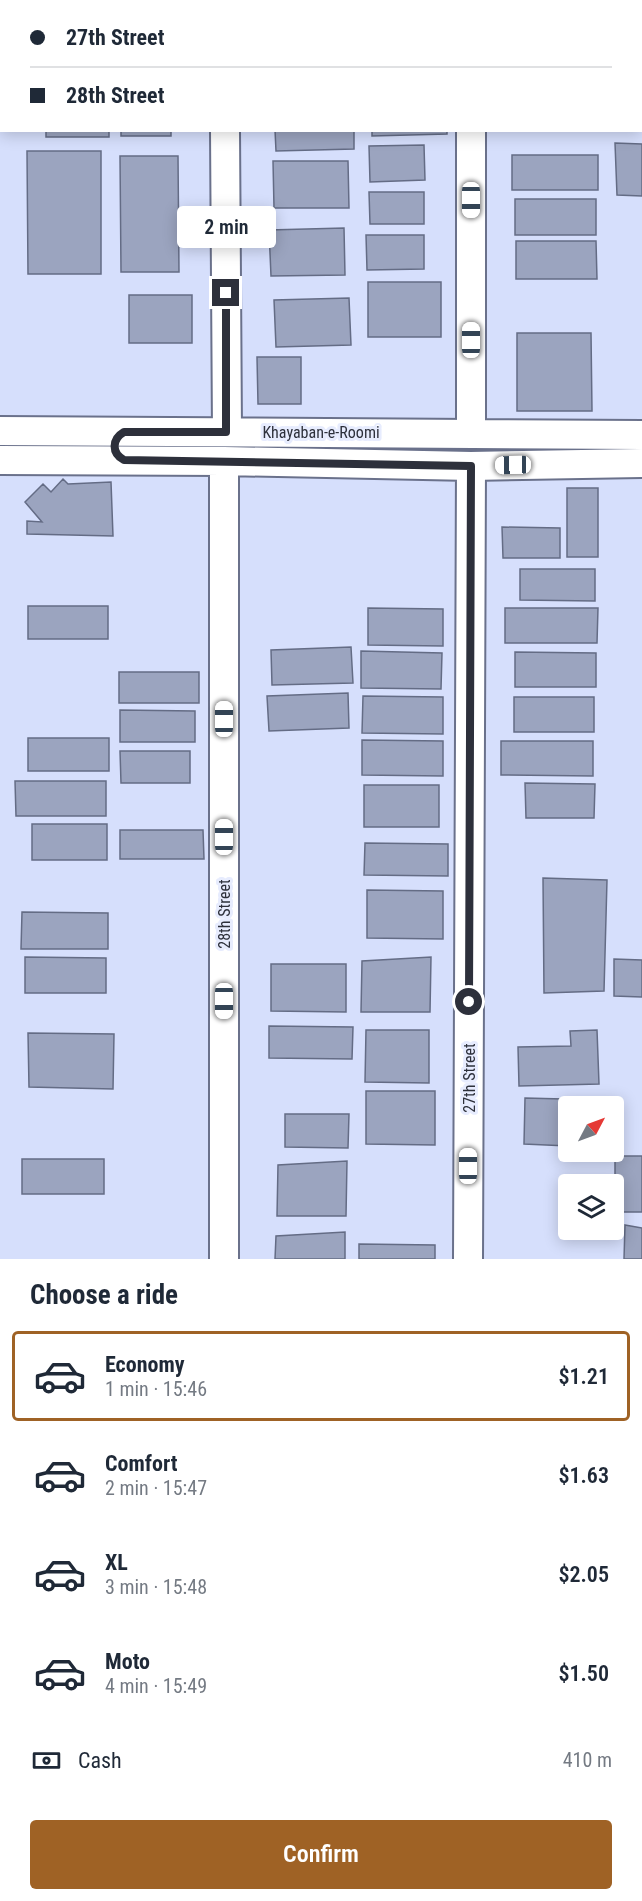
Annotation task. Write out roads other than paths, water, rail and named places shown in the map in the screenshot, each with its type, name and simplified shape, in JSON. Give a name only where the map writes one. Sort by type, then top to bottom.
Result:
[{"type":"street","points":[[225,132],[226,432]]},
{"type":"street","points":[[471,132],[471,433]]},
{"type":"street","name":"Khayaban-e-Roomi","points":[[0,431],[642,435]]},
{"type":"street","points":[[84,432],[92,437],[95,447],[88,460]]},
{"type":"street","points":[[124,432],[117,437],[114,446],[117,454],[124,460]]},
{"type":"street","name":"Khayaban-e-Roomi","points":[[0,460],[224,461],[471,466],[642,463]]},
{"type":"street","name":"28th Street","points":[[224,461],[224,1259]]},
{"type":"street","name":"27th Street","points":[[468,1259],[471,466]]}]
